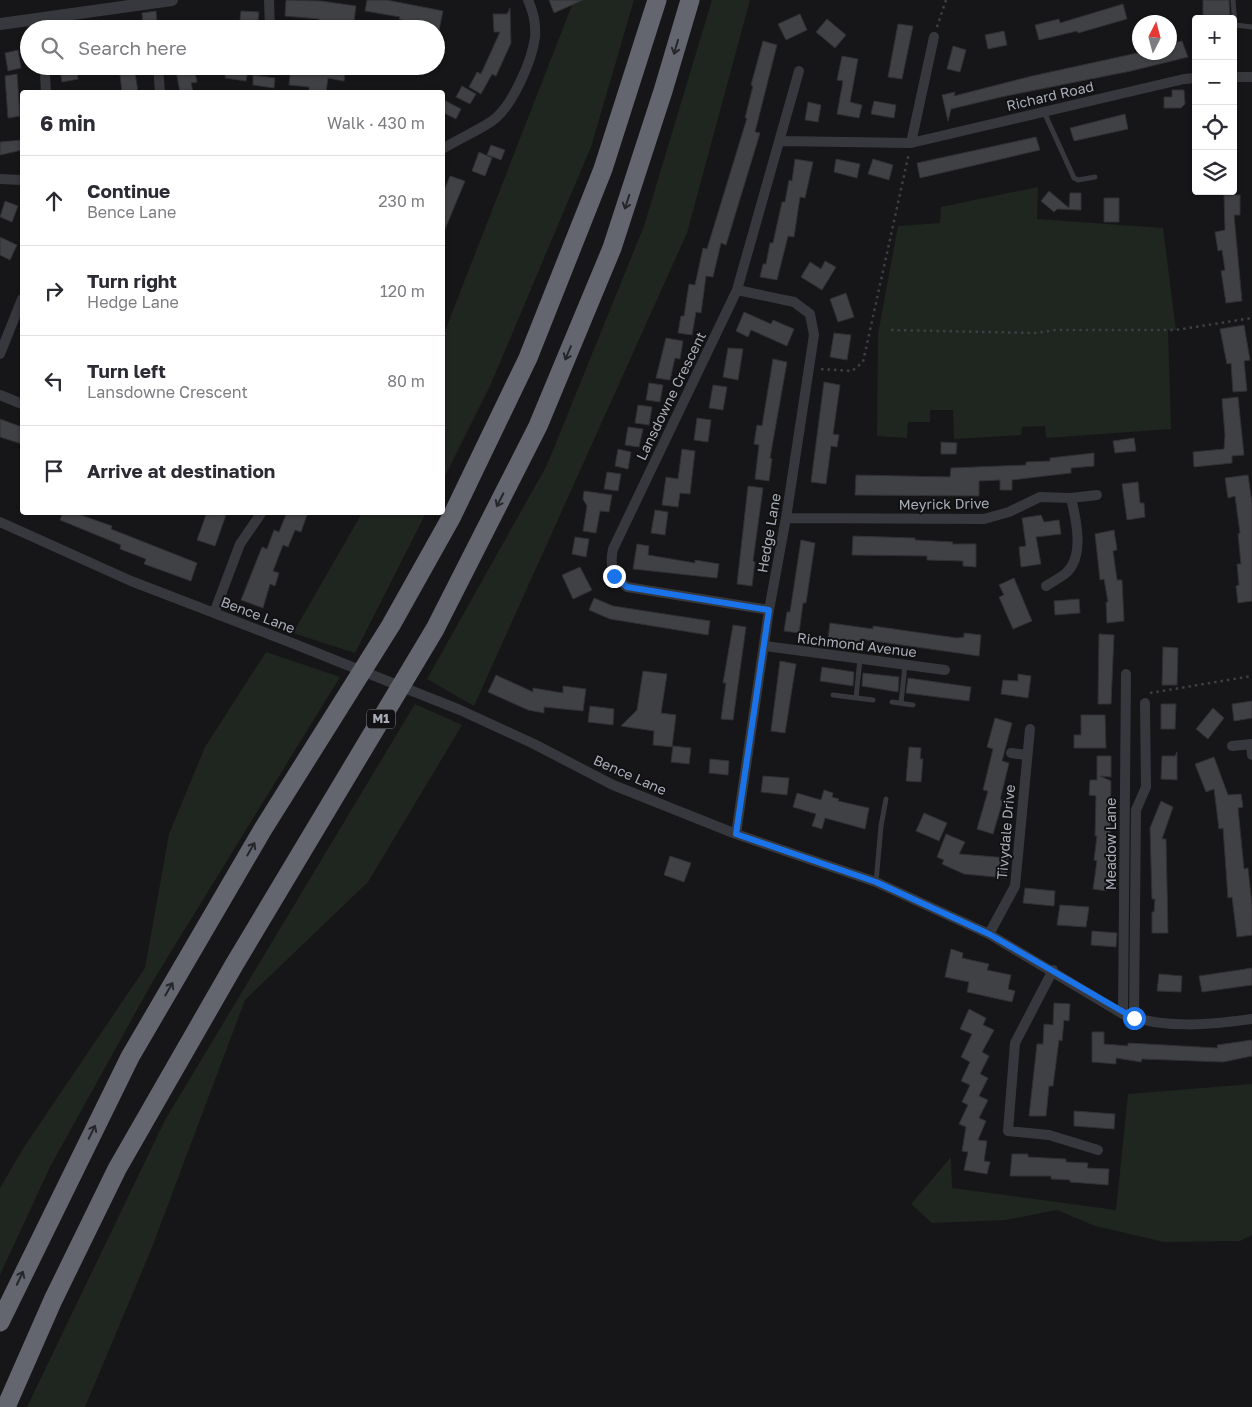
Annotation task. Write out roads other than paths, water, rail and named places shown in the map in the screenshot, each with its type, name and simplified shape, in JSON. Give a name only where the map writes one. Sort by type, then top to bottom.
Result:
[{"type":"highway","points":[[0,1322],[130,1057],[263,829],[392,625],[452,516],[532,349],[603,169],[657,0]]},
{"type":"highway","name":"M1","points":[[6,1407],[53,1300],[117,1169],[234,965],[435,629],[538,426],[612,248],[663,91],[690,0]]},
{"type":"street","points":[[29,20],[172,0]]},
{"type":"street","points":[[269,0],[271,20]]},
{"type":"street","points":[[445,147],[493,120],[508,106],[532,52],[535,36],[533,11],[528,0]]},
{"type":"street","points":[[0,24],[20,21]]},
{"type":"street","points":[[911,143],[934,37]]},
{"type":"street","name":"Lansdowne Crescent","points":[[769,610],[627,587],[614,576],[610,563],[613,549],[737,290],[799,71]]},
{"type":"street","points":[[45,75],[46,90]]},
{"type":"street","points":[[159,75],[160,90]]},
{"type":"street","points":[[1237,77],[1252,77]]},
{"type":"street","name":"Richard Road","points":[[780,141],[911,143],[1192,78]]},
{"type":"street","points":[[0,179],[20,180]]},
{"type":"street","name":"Hedge Lane","points":[[736,834],[769,610],[786,518],[814,335],[810,314],[794,302],[737,290]]},
{"type":"street","points":[[0,354],[20,305]]},
{"type":"street","points":[[0,395],[20,403]]},
{"type":"street","name":"Meyrick Drive","points":[[786,518],[984,519],[1009,512],[1040,497],[1071,498],[1097,494]]},
{"type":"street","points":[[1046,586],[1067,572],[1073,563],[1077,544],[1077,522],[1071,498]]},
{"type":"street","points":[[214,613],[240,544],[260,515]]},
{"type":"street","name":"Bence Lane","points":[[0,522],[131,581],[460,710],[534,744],[613,785],[736,834],[876,882],[989,934],[1053,970],[1123,1014],[1134,1018],[1199,1024],[1252,1019]]},
{"type":"street","name":"Richmond Avenue","points":[[765,646],[945,670]]},
{"type":"street","name":"Meadow Lane","points":[[1123,1014],[1126,674]]},
{"type":"street","name":"Meadow Lane","points":[[1134,1018],[1136,810],[1146,787],[1146,703]]},
{"type":"street","name":"Tivydale Drive","points":[[989,934],[1016,886],[1030,729]]},
{"type":"street","points":[[1232,746],[1251,744],[1252,755]]},
{"type":"street","points":[[1011,753],[1028,755]]},
{"type":"street","points":[[1053,970],[1015,1043],[1008,1131],[1049,1136],[1098,1150]]},
{"type":"lane","points":[[1233,0],[1236,25],[1252,27]]},
{"type":"lane","points":[[1044,111],[1074,178],[1095,177]]},
{"type":"lane","points":[[856,698],[860,659]]},
{"type":"lane","points":[[901,703],[906,665]]},
{"type":"lane","points":[[833,695],[873,700]]},
{"type":"lane","points":[[892,702],[913,705]]},
{"type":"lane","points":[[876,882],[881,826],[886,798]]}]
